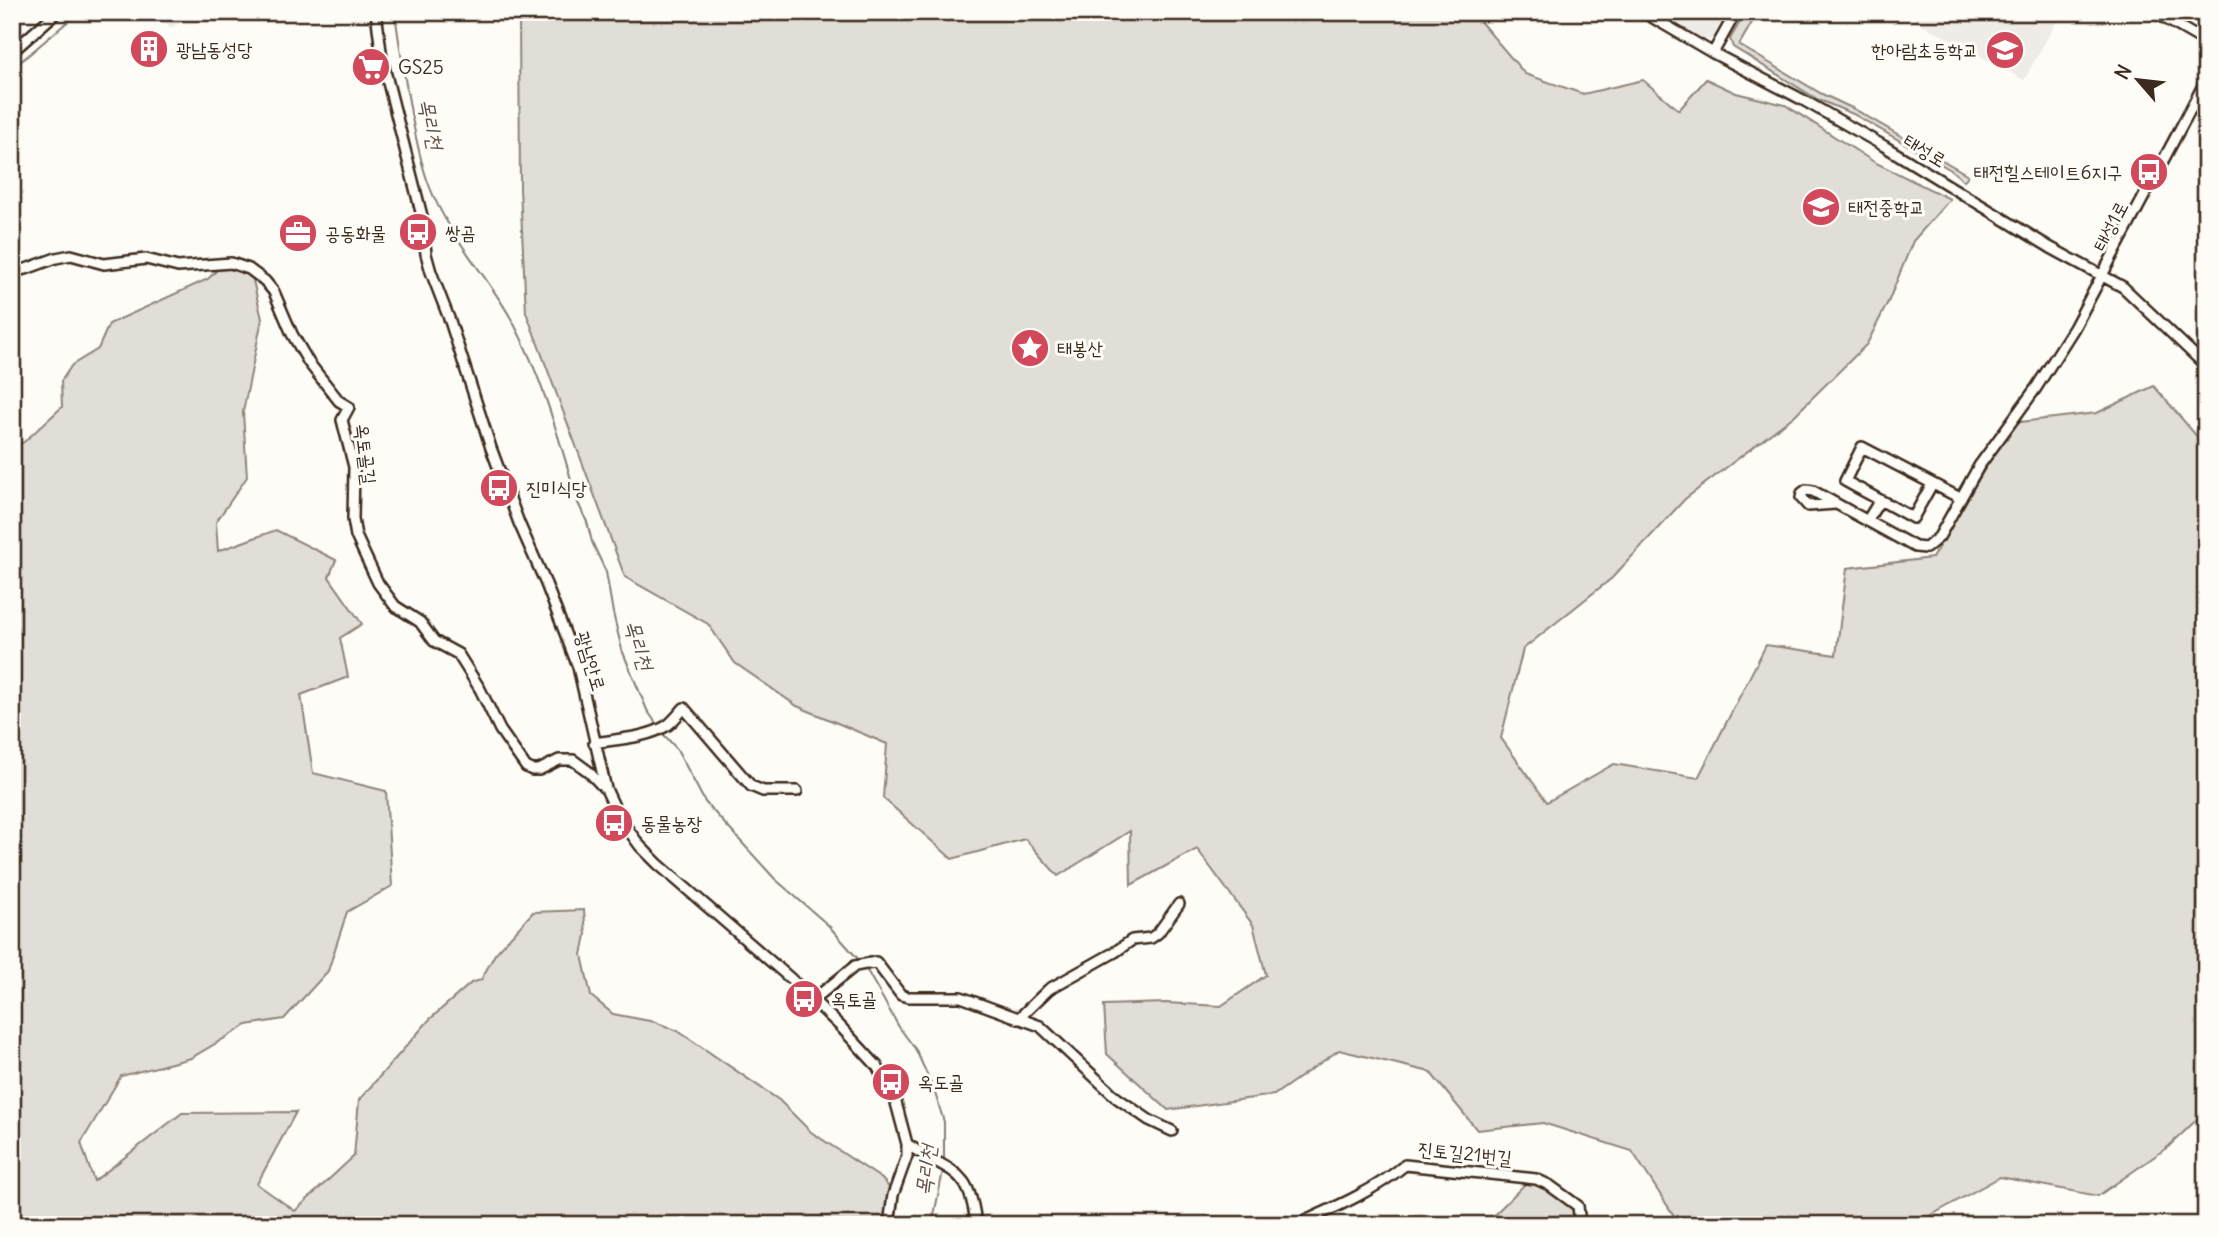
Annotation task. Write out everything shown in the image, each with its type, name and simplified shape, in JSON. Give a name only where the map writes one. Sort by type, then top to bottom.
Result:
[{"type":"street","points":[[12,52],[57,12]]},
{"type":"street","name":"광남안로","points":[[376,12],[382,59],[422,216],[431,272],[450,321],[495,459],[578,667],[606,789],[619,817],[640,846],[658,864],[813,1000],[877,1066],[895,1099],[908,1144]]},
{"type":"street","name":"태성로","points":[[1643,12],[1872,139],[2123,287],[2206,366]]},
{"type":"street","points":[[1713,53],[1736,12]]},
{"type":"street","points":[[2154,12],[2206,42]]},
{"type":"street","name":"태성1로","points":[[1867,521],[1915,547],[1926,548],[1939,537],[1959,498],[1994,443],[2036,388],[2103,277],[2206,80]]},
{"type":"street","name":"옥토골길","points":[[12,271],[39,266],[71,255],[104,264],[146,259],[178,267],[231,263],[249,269],[265,281],[274,292],[296,342],[309,363],[339,401],[349,407],[342,420],[354,467],[353,519],[356,536],[378,583],[395,606],[420,622],[435,641],[458,654],[480,689],[500,730],[526,767],[539,770],[559,760],[573,760],[606,789]]},
{"type":"street","points":[[1932,484],[1913,518],[1844,481],[1862,447],[1959,498]]},
{"type":"street","points":[[1835,504],[1867,521],[1880,500]]},
{"type":"street","points":[[594,743],[636,736],[668,724],[684,708],[751,786],[763,791],[797,791]]},
{"type":"street","points":[[1018,1019],[1049,989],[1132,940],[1151,938],[1158,933],[1179,904]]},
{"type":"street","points":[[813,1000],[855,966],[870,962],[879,965],[901,995],[961,998],[1040,1026],[1117,1098],[1149,1120],[1172,1131]]},
{"type":"street","points":[[889,1225],[893,1195],[908,1144],[929,1159],[960,1174],[969,1190],[975,1225]]},
{"type":"street","name":"진토길21번길","points":[[1296,1225],[1338,1206],[1388,1178],[1405,1165],[1536,1179],[1578,1206],[1580,1225]]},
{"type":"shaded area","points":[[158,12],[200,12],[170,28]]},
{"type":"shaded area","points":[[519,12],[772,12],[785,15],[788,12],[1472,12],[1525,74],[1583,94],[1643,80],[1679,110],[1706,79],[1736,93],[1785,105],[1874,162],[1950,199],[1913,241],[1889,300],[1867,344],[1794,416],[1685,499],[1612,578],[1523,649],[1501,738],[1547,802],[1614,764],[1698,778],[1766,645],[1836,655],[1847,568],[1932,558],[2012,423],[2097,413],[2154,386],[2206,447],[2206,1111],[2168,1147],[2098,1196],[2000,1177],[1928,1217],[1928,1225],[1680,1225],[1632,1151],[1543,1123],[1477,1130],[1430,1072],[1339,1050],[1274,1095],[1168,1110],[1107,1054],[1104,1005],[1166,1003],[1221,1006],[1266,975],[1253,925],[1197,849],[1131,885],[1130,831],[1058,876],[1025,839],[952,859],[883,798],[887,744],[797,706],[735,663],[708,624],[625,577],[526,312],[520,189]]},
{"type":"shaded area","points":[[1656,12],[1727,12],[1711,40],[1704,40]]},
{"type":"shaded area","points":[[1746,12],[1758,12],[1739,45],[1968,175],[1964,181],[1951,170],[1853,114],[1817,99],[1733,47],[1730,39]]},
{"type":"shaded area","name":"한아람초등학교","points":[[1918,12],[2062,12],[2024,80],[1914,20]]},
{"type":"shaded area","points":[[232,267],[252,276],[262,319],[243,412],[247,477],[216,522],[218,551],[276,530],[336,560],[329,577],[362,624],[340,638],[348,677],[301,695],[313,773],[386,791],[392,886],[347,912],[328,971],[284,1019],[247,1025],[191,1058],[121,1076],[81,1143],[94,1181],[182,1113],[296,1112],[257,1184],[295,1211],[354,1156],[359,1100],[430,1019],[471,983],[481,980],[495,954],[533,912],[584,910],[586,935],[582,955],[591,996],[613,1014],[655,1022],[678,1031],[779,1100],[811,1132],[882,1179],[889,1187],[885,1225],[12,1225],[12,447],[24,442],[62,407],[61,381],[72,365],[98,349],[109,324],[208,279],[217,270]]},
{"type":"shaded area","points":[[1528,1181],[1539,1183],[1573,1208],[1576,1225],[1493,1225],[1494,1215]]},
{"type":"waterway","points":[[12,69],[79,12]]},
{"type":"waterway","name":"목리천","points":[[395,12],[411,113],[429,185],[446,221],[492,288],[524,344],[550,411],[592,542],[606,572],[622,650],[647,710],[658,726]]},
{"type":"waterway","name":"목리천","points":[[663,734],[677,749],[705,802],[775,879],[828,925],[859,960]]},
{"type":"waterway","name":"목리천","points":[[865,967],[899,1027],[916,1050],[934,1090],[944,1122],[944,1162]]},
{"type":"waterway","name":"목리천","points":[[932,1225],[943,1171]]},
{"type":"place","name":"광남동성당","points":[[149,49]]},
{"type":"place","name":"한아람초등학교","points":[[2005,50]]},
{"type":"place","name":"GS25","points":[[371,67]]},
{"type":"place","name":"태전힐스테이트6지구","points":[[2149,172]]},
{"type":"place","name":"태전중학교","points":[[1821,207]]},
{"type":"place","name":"쌍곰","points":[[418,232]]},
{"type":"place","name":"공동화물","points":[[298,233]]},
{"type":"place","name":"태봉산","points":[[1030,348]]},
{"type":"place","name":"진미식당","points":[[499,488]]},
{"type":"place","name":"동물농장","points":[[614,823]]},
{"type":"place","name":"옥토골","points":[[804,999]]},
{"type":"place","name":"옥도골","points":[[891,1082]]}]
